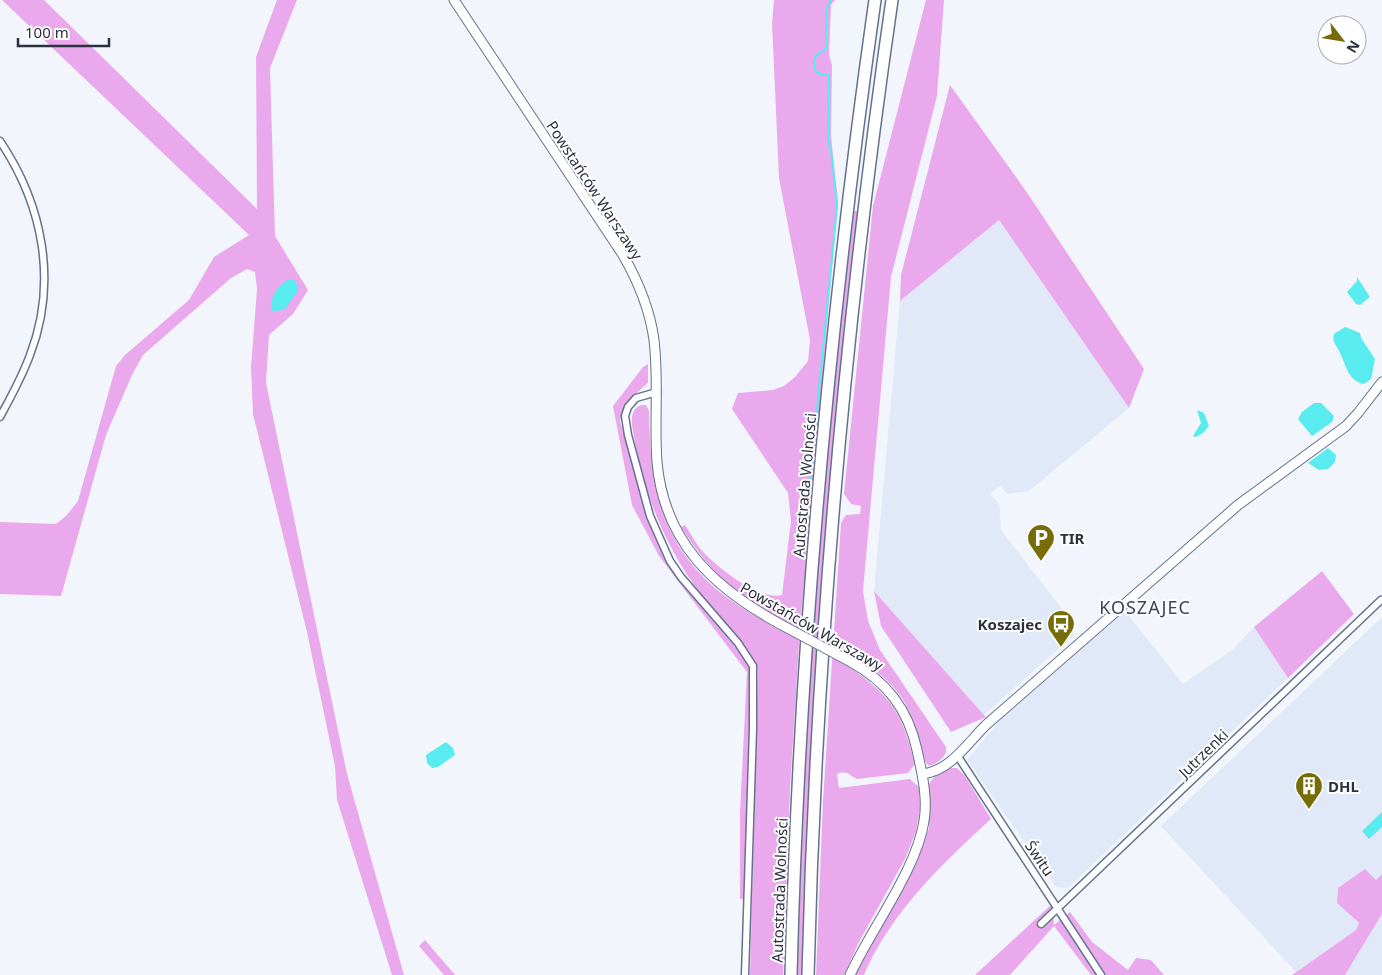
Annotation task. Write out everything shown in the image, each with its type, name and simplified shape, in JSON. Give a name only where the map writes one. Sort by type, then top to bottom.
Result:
[{"type":"highway","name":"Autostrada Wolności","points":[[791,975],[802,720],[817,506],[846,217],[875,0]]},
{"type":"highway","name":"Autostrada Wolności","points":[[808,975],[819,723],[834,507],[856,280],[892,0]]},
{"type":"street","name":"Powstańców Warszawy","points":[[454,0],[630,267],[644,300],[654,338],[658,472],[666,502],[680,535],[694,556],[719,585],[742,602],[851,662],[883,684],[904,710],[913,732],[922,774],[925,813],[918,844],[850,975]]},
{"type":"street","points":[[0,141],[22,178],[34,209],[42,245],[46,288],[44,309],[30,356],[0,417]]},
{"type":"street","points":[[922,774],[933,772],[957,756],[988,724],[1238,505],[1346,426],[1382,382]]},
{"type":"street","points":[[656,392],[636,398],[628,407],[625,416],[628,435],[650,516],[670,561],[681,577],[738,643],[753,666],[754,720],[744,975]]},
{"type":"street","name":"Jutrzenki","points":[[1041,924],[1381,600]]},
{"type":"street","name":"Świtu","points":[[957,756],[1059,908],[1101,975]]},
{"type":"shaded area","points":[[2,0],[44,0],[257,209],[256,57],[277,0],[297,0],[270,68],[275,236],[308,290],[293,314],[269,335],[266,383],[347,774],[404,975],[392,975],[337,800],[335,766],[307,632],[253,414],[251,367],[257,289],[255,272],[247,269],[231,278],[143,355],[132,375],[106,435],[61,596],[0,594],[0,522],[56,524],[66,516],[78,501],[116,366],[125,355],[189,300],[214,257],[249,235]]},
{"type":"shaded area","points":[[774,0],[835,0],[831,5],[829,55],[832,65],[831,136],[838,201],[800,628],[790,788],[783,975],[750,975],[758,668],[746,648],[700,593],[675,555],[648,492],[636,448],[632,421],[634,410],[639,406],[646,405],[649,411],[652,461],[661,507],[681,550],[715,588],[779,630],[780,619],[749,600],[724,580],[702,557],[681,527],[685,525],[705,554],[730,575],[752,589],[773,596],[782,595],[791,521],[788,493],[732,409],[738,393],[773,390],[784,386],[795,377],[808,361],[810,340],[779,178],[772,23]]},
{"type":"shaded area","points":[[926,0],[944,0],[937,96],[891,277],[863,591],[868,621],[880,650],[946,747],[946,750],[941,759],[935,763],[929,766],[925,762],[909,711],[897,691],[871,667],[851,654],[851,668],[877,689],[894,708],[905,732],[915,764],[908,773],[857,779],[846,773],[837,774],[839,788],[910,779],[919,787],[920,809],[916,832],[905,859],[858,944],[844,975],[816,975],[823,801],[841,523],[846,515],[860,514],[861,506],[851,504],[844,494],[873,206]]},
{"type":"shaded area","points":[[950,85],[1026,191],[1144,369],[1129,408],[999,220],[900,301],[901,275]]},
{"type":"shaded area","points":[[854,211],[859,211],[804,975],[794,975],[803,758],[828,429],[852,214]]},
{"type":"shaded area","points":[[999,220],[1129,408],[1029,491],[1007,494],[1000,486],[990,494],[999,504],[1001,530],[1066,614],[1074,635],[984,715],[874,591],[900,301]]},
{"type":"shaded area","points":[[648,364],[648,383],[631,400],[620,421],[654,535],[675,575],[747,661],[751,676],[744,899],[740,899],[740,813],[747,672],[659,556],[632,505],[613,406],[643,367]]},
{"type":"shaded area","points":[[1322,571],[1354,614],[1288,678],[1254,627]]},
{"type":"shaded area","points":[[874,591],[986,717],[951,732],[881,626]]},
{"type":"shaded area","points":[[1125,611],[1183,684],[1232,650],[1254,627],[1288,678],[1068,888],[1056,887],[967,760],[1001,719]]},
{"type":"shaded area","points":[[1382,617],[1382,874],[1376,880],[1352,878],[1338,889],[1337,903],[1359,924],[1356,930],[1296,972],[1161,826]]},
{"type":"shaded area","points":[[948,768],[957,768],[965,776],[991,819],[919,890],[888,930],[864,975],[855,975],[921,849],[929,828],[929,784],[934,777]]},
{"type":"shaded area","points":[[1365,869],[1376,880],[1382,874],[1382,914],[1345,975],[1292,975],[1356,930],[1359,923],[1337,903],[1338,888]]},
{"type":"shaded area","points":[[1052,904],[1054,925],[1070,912],[1092,942],[1128,970],[1136,958],[1151,960],[1164,975],[1091,975],[1054,926],[1010,975],[975,975]]},
{"type":"shaded area","points":[[1382,914],[1382,975],[1345,975]]},
{"type":"shaded area","points":[[425,940],[455,975],[444,975],[419,946]]},
{"type":"water","points":[[1357,277],[1370,297],[1360,305],[1356,304],[1347,292],[1357,281]]},
{"type":"water","points":[[289,279],[294,280],[298,285],[297,292],[285,309],[273,312],[271,302],[275,293]]},
{"type":"water","points":[[1345,327],[1360,333],[1361,338],[1375,359],[1371,379],[1364,384],[1354,380],[1348,372],[1334,342],[1334,334]]},
{"type":"water","points":[[1314,403],[1321,403],[1334,416],[1332,422],[1312,436],[1298,419],[1302,412]]},
{"type":"water","points":[[1197,410],[1204,413],[1209,426],[1196,437],[1193,436],[1201,423]]},
{"type":"water","points":[[1328,448],[1336,455],[1335,462],[1328,469],[1319,470],[1308,463]]},
{"type":"water","points":[[446,742],[453,748],[455,755],[438,767],[432,768],[427,763],[426,755]]},
{"type":"water","points":[[1382,812],[1382,827],[1369,839],[1362,831]]},
{"type":"waterway","points":[[801,499],[808,495],[809,490],[837,207],[831,151],[828,140],[829,75],[816,72],[814,62],[815,57],[826,48],[826,10],[831,0]]},
{"type":"place","name":"TIR","points":[[1041,562]]},
{"type":"place","name":"Koszajec","points":[[1061,648]]},
{"type":"place","name":"DHL","points":[[1309,810]]},
{"type":"district","name":"KOSZAJEC","points":[[1145,607]]}]
